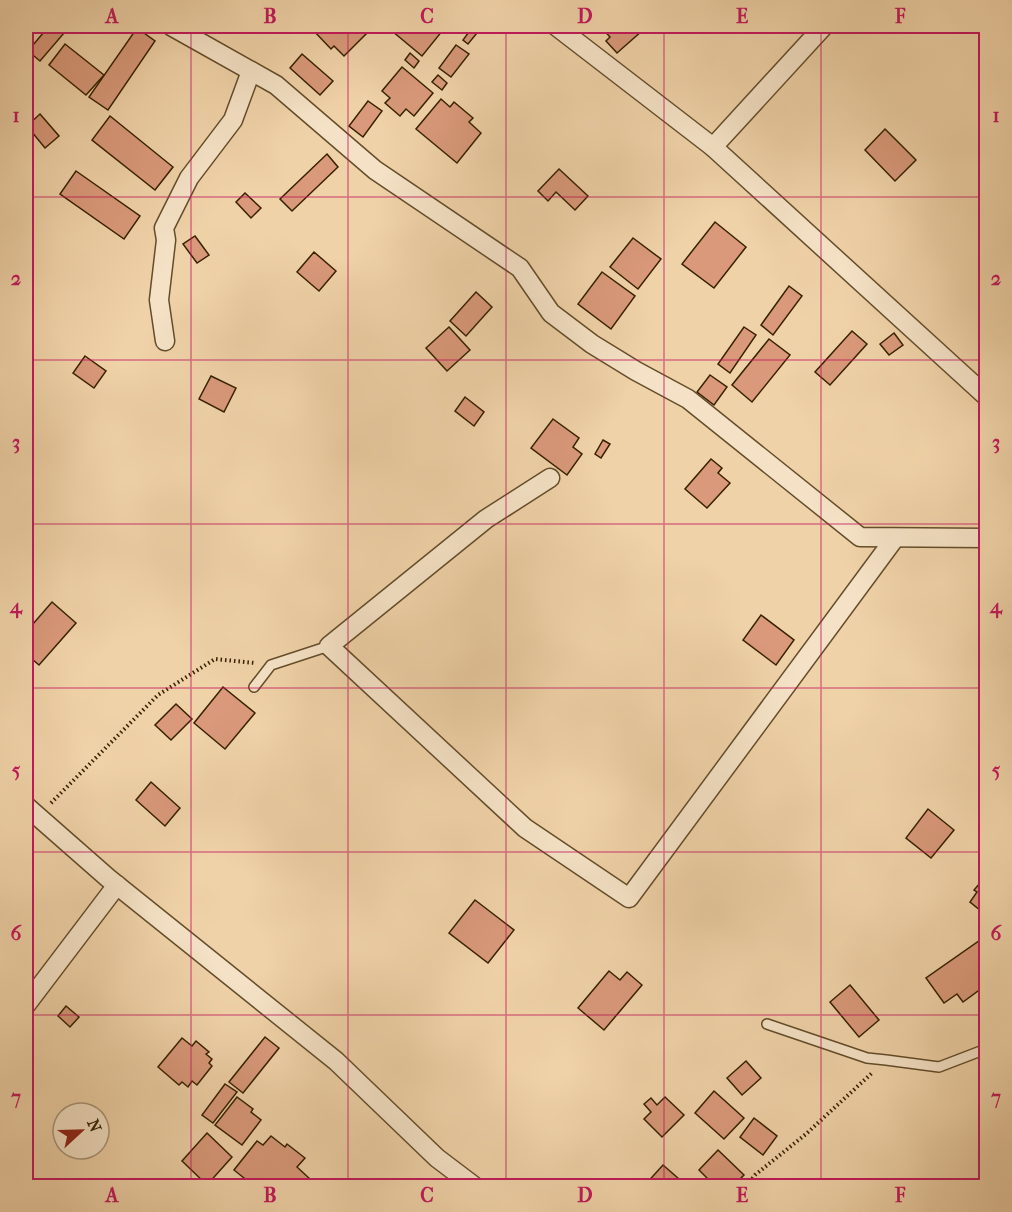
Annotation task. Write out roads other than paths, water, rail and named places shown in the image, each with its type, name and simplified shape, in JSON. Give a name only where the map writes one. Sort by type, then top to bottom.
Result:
[{"type":"street","points":[[171,26],[276,85],[375,170],[520,268],[551,313],[592,344],[627,366],[688,399],[860,537],[987,538]]},
{"type":"street","points":[[556,26],[712,147],[987,396]]},
{"type":"street","points":[[712,147],[824,26]]},
{"type":"street","points":[[165,341],[159,300],[166,240],[164,228],[189,178],[233,120],[251,71]]},
{"type":"street","points":[[550,478],[486,519],[328,646],[525,828],[629,898],[895,538]]},
{"type":"street","points":[[32,811],[117,885],[336,1061],[437,1158],[474,1186]]},
{"type":"street","points":[[26,1005],[117,885]]},
{"type":"lane","points":[[254,687],[271,665],[328,646]]},
{"type":"lane","points":[[767,1024],[867,1058],[939,1067],[987,1049]]}]
